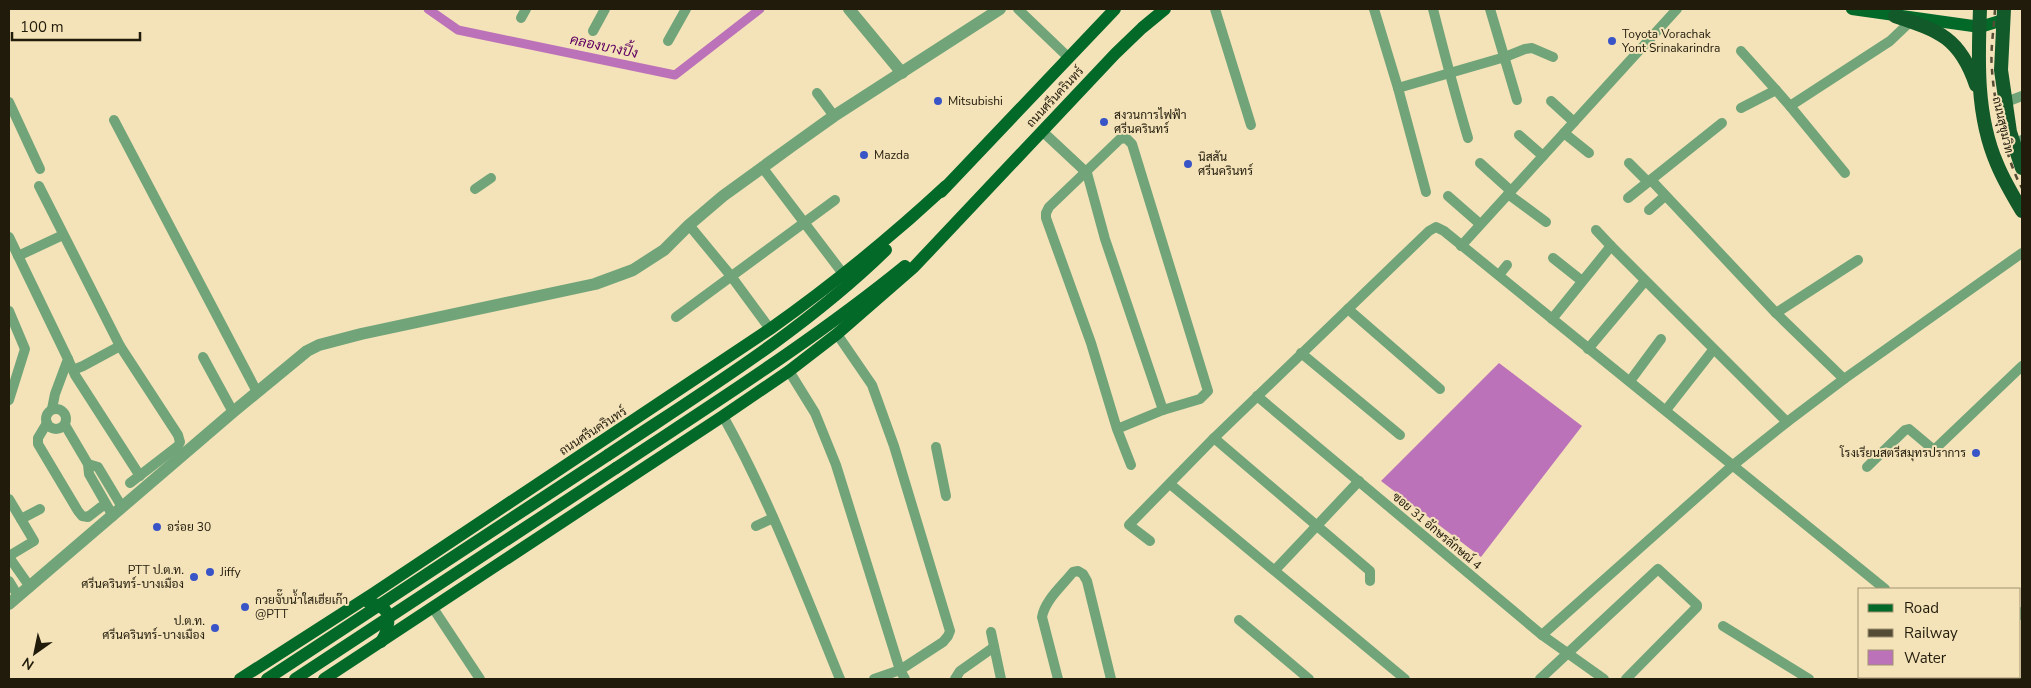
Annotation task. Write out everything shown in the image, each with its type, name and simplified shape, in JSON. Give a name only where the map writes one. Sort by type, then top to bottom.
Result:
[{"type":"highway","name":"ถนนสุขุมวิท","points":[[1980,9],[1981,100],[1985,125],[1996,162],[2022,211]]},
{"type":"highway","name":"ถนนสุขุมวิท","points":[[2003,15],[2002,70],[2010,132],[2019,144],[2022,168]]},
{"type":"highway","points":[[1895,16],[1940,33],[1954,44],[1970,69],[1981,100]]},
{"type":"highway","points":[[1981,100],[1984,93],[1992,89],[2003,94],[2006,102]]},
{"type":"main road","name":"ถนนศรีนครินทร์","points":[[267,679],[753,359],[815,313],[877,259],[1115,9]]},
{"type":"main road","name":"ถนนศรีนครินทร์","points":[[324,679],[723,416],[789,371],[837,334],[914,268],[1127,42],[1165,9]]},
{"type":"main road","points":[[1856,9],[1980,27],[2003,15]]},
{"type":"main road","name":"ถนนศรีนครินทร์","points":[[240,679],[355,605],[770,329],[844,275],[901,228],[946,186]]},
{"type":"main road","name":"ถนนศรีนครินทร์","points":[[295,679],[740,387],[833,322],[917,256],[969,209]]},
{"type":"main road","points":[[454,539],[446,555],[449,568],[462,577],[480,577]]},
{"type":"main road","points":[[355,605],[374,604],[385,611],[389,623],[381,642]]},
{"type":"street","points":[[593,31],[605,9]]},
{"type":"street","points":[[668,41],[686,9]]},
{"type":"street","points":[[850,9],[902,73]]},
{"type":"street","points":[[9,581],[14,600],[233,412],[319,345],[361,334],[537,298],[613,278],[648,262],[664,250],[689,225],[762,167],[834,116],[902,73],[964,30],[1000,9]]},
{"type":"street","points":[[1018,9],[1068,57]]},
{"type":"street","points":[[1207,9],[1219,25]]},
{"type":"street","points":[[1215,9],[1251,125]]},
{"type":"street","points":[[1374,9],[1426,192]]},
{"type":"street","points":[[1433,9],[1450,72],[1453,91],[1468,138]]},
{"type":"street","points":[[1490,9],[1518,100]]},
{"type":"street","points":[[1461,246],[1677,9]]},
{"type":"street","points":[[1790,106],[1890,40],[1911,21]]},
{"type":"street","points":[[1398,88],[1532,48],[1553,57]]},
{"type":"street","points":[[1741,52],[1790,106],[1845,173]]},
{"type":"street","points":[[1742,108],[1776,90]]},
{"type":"street","points":[[817,93],[834,116]]},
{"type":"street","points":[[2006,102],[2022,96]]},
{"type":"street","points":[[1551,101],[1574,122]]},
{"type":"street","points":[[9,102],[40,169]]},
{"type":"street","points":[[114,120],[257,392]]},
{"type":"street","points":[[1628,198],[1722,123]]},
{"type":"street","points":[[1042,131],[1087,172],[1105,239],[1163,410]]},
{"type":"street","points":[[1564,133],[1589,153]]},
{"type":"street","points":[[1519,134],[1543,156]]},
{"type":"street","points":[[1117,429],[1163,410],[1205,396],[1208,391],[1129,140],[1126,138],[1120,139],[1049,207],[1046,218],[1091,343],[1117,429],[1131,465]]},
{"type":"street","points":[[1480,163],[1510,193],[1546,222]]},
{"type":"street","points":[[1630,163],[1665,196],[1776,313],[1844,379]]},
{"type":"street","points":[[762,167],[844,275]]},
{"type":"street","points":[[475,189],[491,178]]},
{"type":"street","points":[[39,186],[120,346],[178,435],[180,442],[178,446],[130,483]]},
{"type":"street","points":[[1448,196],[1480,224]]},
{"type":"street","points":[[1649,210],[1665,196]]},
{"type":"street","points":[[676,317],[835,200]]},
{"type":"street","points":[[689,225],[731,276],[770,329]]},
{"type":"street","points":[[1150,542],[1129,525],[1301,353],[1429,230],[1436,227],[1444,231],[1884,588]]},
{"type":"street","points":[[1596,230],[1713,350],[1787,422]]},
{"type":"street","points":[[18,256],[63,235]]},
{"type":"street","points":[[9,237],[73,370],[140,476]]},
{"type":"street","points":[[1552,319],[1611,246]]},
{"type":"street","points":[[1542,635],[1732,466],[1787,422],[1844,379],[2022,253]]},
{"type":"street","points":[[1553,258],[1582,281]]},
{"type":"street","points":[[1776,313],[1858,260]]},
{"type":"street","points":[[1498,275],[1507,265]]},
{"type":"street","points":[[1588,349],[1645,281]]},
{"type":"street","points":[[1348,309],[1440,389]]},
{"type":"street","points":[[9,311],[25,349],[13,370],[9,400]]},
{"type":"street","points":[[837,334],[872,385],[894,446],[950,631],[943,642],[902,675],[874,679]]},
{"type":"street","points":[[1630,381],[1661,339]]},
{"type":"street","points":[[73,370],[120,346]]},
{"type":"street","points":[[1666,410],[1713,350]]},
{"type":"street","points":[[1301,353],[1400,435]]},
{"type":"street","points":[[203,357],[233,412]]},
{"type":"street","points":[[65,425],[53,429],[47,423],[46,416],[52,409],[55,394],[68,359]]},
{"type":"street","points":[[1867,467],[1905,430],[1909,429],[1934,450],[2022,366]]},
{"type":"street","points":[[789,371],[816,413],[836,465],[902,675]]},
{"type":"street","name":"ซอย 31 อักษรลักษณ์ 4","points":[[1257,396],[1542,635],[1604,679]]},
{"type":"street","points":[[52,409],[57,408],[65,412],[67,416],[65,425],[88,464],[89,474],[117,512]]},
{"type":"street","points":[[723,416],[745,457],[773,518],[840,679]]},
{"type":"street","points":[[47,423],[38,438],[38,444],[78,511],[82,516],[88,518],[101,507]]},
{"type":"street","points":[[1214,438],[1370,571],[1370,581]]},
{"type":"street","points":[[936,447],[946,496]]},
{"type":"street","points":[[1275,570],[1358,481]]},
{"type":"street","points":[[1170,484],[1405,679]]},
{"type":"street","points":[[9,499],[34,541],[9,556],[30,587]]},
{"type":"street","points":[[21,519],[40,509]]},
{"type":"street","points":[[756,526],[773,518]]},
{"type":"street","points":[[1540,679],[1569,654],[1656,570],[1659,570],[1696,607],[1626,679]]},
{"type":"street","points":[[1058,679],[1042,617],[1048,602],[1073,572],[1078,571],[1083,574],[1087,581],[1111,679]]},
{"type":"street","points":[[433,608],[480,679]]},
{"type":"street","points":[[1239,620],[1309,679]]},
{"type":"street","points":[[1723,626],[1809,679]]},
{"type":"street","points":[[991,632],[1001,679]]},
{"type":"street","points":[[955,679],[960,671],[994,647]]},
{"type":"water","points":[[1499,363],[1582,426],[1481,557],[1381,481]]},
{"type":"waterway","name":"คลองบางปิ้ง","points":[[428,9],[458,30],[675,75],[760,9]]},
{"type":"railway","points":[[1995,9],[1991,55],[1995,98],[2006,147],[2022,188]]},
{"type":"place","name":"Toyota Vorachak Yont Srinakarindra","points":[[1612,41]]},
{"type":"place","name":"Mitsubishi","points":[[938,101]]},
{"type":"place","name":"สงวนการไฟฟ้า ศรีนครินทร์","points":[[1104,122]]},
{"type":"place","name":"Mazda","points":[[864,155]]},
{"type":"place","name":"นิสสัน ศรีนครินทร์","points":[[1188,164]]},
{"type":"place","name":"โรงเรียนสตรีสมุทรปราการ","points":[[1976,453]]},
{"type":"place","name":"อร่อย 30","points":[[157,527]]},
{"type":"place","name":"Jiffy","points":[[210,572]]},
{"type":"place","name":"PTT ป.ต.ท. ศรีนครินทร์-บางเมือง","points":[[194,577]]},
{"type":"place","name":"กวยจั๊บน้ำใสเฮียเก๊า @PTT","points":[[245,607]]},
{"type":"place","name":"ป.ต.ท. ศรีนครินทร์-บางเมือง","points":[[215,628]]}]
